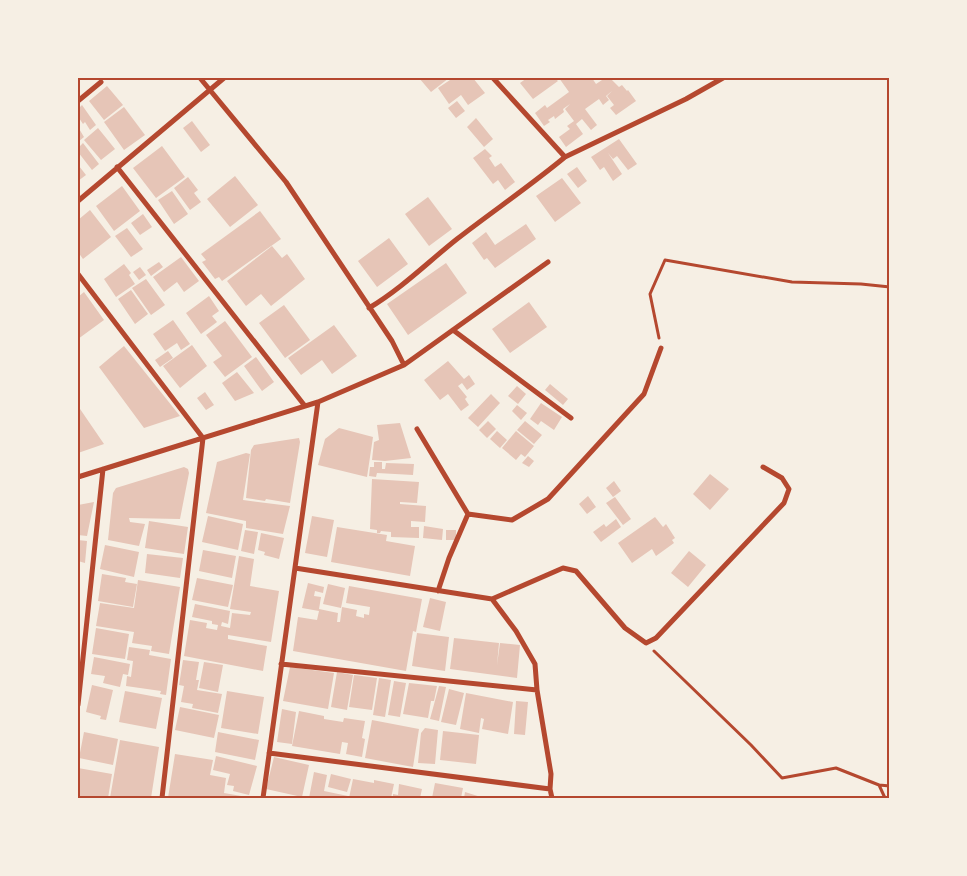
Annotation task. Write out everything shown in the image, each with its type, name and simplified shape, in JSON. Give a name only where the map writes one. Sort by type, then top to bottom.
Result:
[{"type":"street","points":[[200,78],[286,182],[392,341],[404,365]]},
{"type":"street","points":[[78,202],[116,167],[224,78]]},
{"type":"street","points":[[493,78],[564,157]]},
{"type":"street","points":[[369,308],[388,296],[564,157],[686,99],[723,78]]},
{"type":"street","points":[[78,101],[101,82]]},
{"type":"street","points":[[116,167],[305,406]]},
{"type":"street","points":[[79,475],[318,402],[404,365],[548,262]]},
{"type":"street","points":[[78,274],[203,438],[162,798]]},
{"type":"street","points":[[453,330],[571,418]]},
{"type":"street","points":[[468,514],[512,520],[548,499],[644,394],[661,348]]},
{"type":"street","points":[[262,798],[318,402]]},
{"type":"street","points":[[417,429],[468,514]]},
{"type":"street","points":[[295,568],[492,599],[563,568],[576,571],[626,628],[646,643],[656,638],[784,503],[789,489],[782,478],[763,467]]},
{"type":"street","points":[[78,705],[103,469]]},
{"type":"street","points":[[438,591],[449,558],[468,514]]},
{"type":"street","points":[[492,599],[516,631],[535,664],[537,690],[551,774],[550,790],[552,798]]},
{"type":"street","points":[[281,664],[537,690]]},
{"type":"street","points":[[269,753],[550,790]]},
{"type":"path","points":[[661,348],[650,294],[665,260],[792,282],[861,284],[890,287]]},
{"type":"path","points":[[646,643],[751,745],[782,778],[836,768],[879,785],[890,786]]},
{"type":"path","points":[[879,785],[885,798]]},
{"type":"building","points":[[419,78],[449,78],[431,92]]},
{"type":"building","points":[[453,78],[473,78],[485,93],[468,105],[461,95],[449,104],[438,88]]},
{"type":"building","points":[[527,78],[537,78],[539,80],[555,78],[558,81],[533,99],[520,83]]},
{"type":"building","points":[[559,78],[592,78],[596,84],[605,78],[610,78],[619,87],[622,85],[628,90],[636,101],[616,115],[610,108],[614,105],[607,96],[612,91],[606,96],[609,100],[603,105],[599,99],[585,109],[597,125],[591,130],[582,119],[576,124],[583,134],[566,147],[559,137],[570,129],[567,126],[574,121],[565,109],[570,104],[563,109],[564,112],[555,119],[554,116],[548,120],[550,122],[544,126],[535,113],[545,105],[547,108],[569,92]]},
{"type":"building","points":[[107,86],[123,105],[104,120],[89,101]]},
{"type":"building","points":[[457,101],[465,111],[456,118],[448,108]]},
{"type":"building","points":[[78,103],[80,107],[82,105],[96,125],[90,130],[85,122],[83,124],[78,119]]},
{"type":"building","points":[[124,107],[145,135],[124,150],[104,122]]},
{"type":"building","points":[[476,118],[493,139],[484,147],[467,127]]},
{"type":"building","points":[[192,121],[210,145],[201,152],[183,128]]},
{"type":"building","points":[[78,127],[84,137],[78,142]]},
{"type":"building","points":[[98,128],[115,149],[101,160],[84,140]]},
{"type":"building","points":[[619,139],[637,164],[628,170],[617,156],[613,159],[608,153],[622,174],[613,181],[604,167],[600,170],[591,157]]},
{"type":"building","points":[[83,143],[99,164],[92,170],[78,152],[78,148]]},
{"type":"building","points":[[162,146],[185,177],[156,198],[133,168]]},
{"type":"building","points":[[485,149],[492,156],[489,158],[495,167],[501,163],[515,182],[505,190],[498,180],[493,184],[473,158]]},
{"type":"building","points":[[78,166],[86,175],[78,181]]},
{"type":"building","points":[[577,167],[587,181],[578,188],[567,174]]},
{"type":"building","points":[[235,176],[258,205],[230,227],[207,199]]},
{"type":"building","points":[[188,177],[198,190],[194,193],[201,202],[190,210],[174,188]]},
{"type":"building","points":[[562,178],[581,203],[555,222],[536,196]]},
{"type":"building","points":[[122,186],[140,211],[114,231],[96,206]]},
{"type":"building","points":[[172,191],[188,214],[174,224],[158,200]]},
{"type":"building","points":[[428,197],[452,229],[429,246],[405,214]]},
{"type":"building","points":[[90,210],[111,237],[83,259],[78,252],[78,220]]},
{"type":"building","points":[[260,211],[281,239],[222,281],[219,277],[215,279],[202,262],[206,260],[201,254]]},
{"type":"building","points":[[143,214],[152,227],[140,235],[131,223]]},
{"type":"building","points":[[526,224],[536,239],[495,268],[487,258],[484,260],[472,243],[486,232],[495,245]]},
{"type":"building","points":[[127,228],[143,249],[131,257],[115,236]]},
{"type":"building","points":[[389,238],[408,264],[377,287],[358,261]]},
{"type":"building","points":[[272,246],[282,258],[287,254],[305,279],[271,306],[261,294],[246,306],[227,281]]},
{"type":"building","points":[[181,257],[199,281],[184,292],[177,282],[164,292],[153,277]]},
{"type":"building","points":[[159,262],[163,267],[151,276],[147,270]]},
{"type":"building","points":[[446,263],[467,293],[408,335],[387,304]]},
{"type":"building","points":[[124,264],[131,273],[129,275],[135,284],[116,297],[104,279]]},
{"type":"building","points":[[140,267],[146,275],[139,280],[133,272]]},
{"type":"building","points":[[146,279],[165,305],[151,315],[132,288]]},
{"type":"building","points":[[131,290],[148,314],[135,324],[118,299]]},
{"type":"building","points":[[84,292],[104,320],[78,339],[78,297]]},
{"type":"building","points":[[209,296],[219,311],[212,316],[217,322],[201,334],[186,313]]},
{"type":"building","points":[[529,302],[547,327],[510,353],[492,329]]},
{"type":"building","points":[[284,305],[310,340],[285,358],[259,323]]},
{"type":"building","points":[[173,320],[190,344],[181,350],[177,343],[165,351],[153,334]]},
{"type":"building","points":[[225,321],[252,357],[225,377],[213,362],[222,356],[206,335]]},
{"type":"building","points":[[334,325],[357,356],[332,374],[322,360],[301,375],[288,358]]},
{"type":"building","points":[[192,345],[207,366],[180,388],[163,366]]},
{"type":"building","points":[[124,346],[180,416],[144,428],[99,367]]},
{"type":"building","points":[[168,351],[173,358],[160,367],[155,360]]},
{"type":"building","points":[[256,357],[274,382],[262,391],[244,366]]},
{"type":"building","points":[[448,361],[464,379],[469,375],[475,384],[467,390],[462,383],[458,386],[467,397],[465,399],[469,405],[461,411],[448,394],[440,400],[424,380]]},
{"type":"building","points":[[237,372],[254,393],[235,401],[222,383]]},
{"type":"building","points":[[550,384],[568,399],[563,405],[545,390]]},
{"type":"building","points":[[517,386],[526,394],[518,404],[508,396]]},
{"type":"building","points":[[205,392],[214,405],[206,410],[197,398]]},
{"type":"building","points":[[491,394],[500,403],[478,427],[468,418]]},
{"type":"building","points":[[541,403],[562,417],[554,430],[541,421],[538,425],[530,419]]},
{"type":"building","points":[[517,405],[527,413],[521,420],[512,411]]},
{"type":"building","points":[[78,406],[104,444],[78,453]]},
{"type":"building","points":[[488,421],[496,429],[487,438],[479,430]]},
{"type":"building","points":[[525,421],[542,435],[534,444],[517,430]]},
{"type":"building","points":[[400,423],[411,458],[385,461],[372,460],[374,442],[379,440],[377,425]]},
{"type":"building","points":[[339,428],[373,437],[367,477],[318,465],[325,439]]},
{"type":"building","points":[[497,431],[507,440],[500,448],[490,439]]},
{"type":"building","points":[[516,431],[534,446],[525,457],[521,454],[516,460],[502,448]]},
{"type":"building","points":[[299,438],[300,442],[290,503],[246,498],[251,450],[254,445]]},
{"type":"building","points":[[246,453],[250,454],[243,500],[290,506],[283,534],[246,528],[246,521],[206,513],[217,462]]},
{"type":"building","points":[[528,456],[534,461],[529,467],[522,463]]},
{"type":"building","points":[[374,462],[382,462],[382,469],[385,469],[386,463],[414,464],[413,475],[377,473],[376,477],[369,476],[370,467],[374,467]]},
{"type":"building","points":[[184,467],[188,469],[189,473],[180,519],[129,518],[130,522],[145,524],[139,546],[108,540],[113,493],[116,488]]},
{"type":"building","points":[[710,474],[729,489],[710,510],[693,494]]},
{"type":"building","points":[[372,479],[419,482],[417,503],[400,502],[400,504],[426,506],[425,522],[411,521],[411,527],[419,527],[419,538],[391,537],[391,532],[381,531],[377,533],[377,530],[370,529]]},
{"type":"building","points":[[614,481],[621,491],[613,497],[606,488]]},
{"type":"building","points":[[588,496],[596,507],[587,514],[579,504]]},
{"type":"building","points":[[615,497],[631,519],[623,525],[606,503]]},
{"type":"building","points":[[94,502],[87,536],[78,535],[78,505]]},
{"type":"building","points":[[208,516],[243,524],[238,550],[202,542]]},
{"type":"building","points":[[312,516],[334,520],[327,557],[305,553]]},
{"type":"building","points":[[655,517],[663,527],[666,524],[675,538],[672,540],[674,543],[656,556],[652,549],[632,563],[618,543]]},
{"type":"building","points":[[616,519],[621,527],[601,542],[593,532],[604,524],[606,527]]},
{"type":"building","points":[[149,521],[188,527],[184,554],[145,548]]},
{"type":"building","points":[[424,526],[443,529],[442,540],[423,538]]},
{"type":"building","points":[[337,527],[387,535],[386,541],[415,546],[410,576],[331,562]]},
{"type":"building","points":[[245,530],[258,532],[254,554],[241,551]]},
{"type":"building","points":[[446,530],[456,530],[456,540],[446,540]]},
{"type":"building","points":[[261,533],[284,538],[279,559],[264,555],[265,552],[258,550]]},
{"type":"building","points":[[78,540],[87,541],[85,563],[78,561]]},
{"type":"building","points":[[105,545],[139,552],[134,577],[100,569]]},
{"type":"building","points":[[203,550],[236,556],[232,578],[199,571]]},
{"type":"building","points":[[689,551],[706,565],[688,587],[671,573]]},
{"type":"building","points":[[147,554],[183,558],[180,578],[145,573]]},
{"type":"building","points":[[239,556],[254,559],[250,586],[279,591],[271,642],[228,635],[228,639],[267,646],[263,671],[184,656],[190,620],[207,623],[206,628],[217,630],[218,625],[212,624],[212,621],[192,617],[195,604],[230,611],[228,624],[222,622],[221,626],[230,628],[232,613],[250,615],[251,612],[230,609]]},
{"type":"building","points":[[102,574],[126,578],[125,582],[137,584],[133,607],[98,601]]},
{"type":"building","points":[[197,578],[233,585],[228,607],[192,600]]},
{"type":"building","points":[[138,580],[180,587],[169,654],[151,651],[152,646],[132,643],[134,632],[96,626],[100,603],[134,608]]},
{"type":"building","points":[[308,583],[324,587],[323,593],[315,591],[314,596],[321,597],[319,609],[338,613],[337,622],[340,622],[342,607],[357,610],[356,616],[364,618],[364,614],[369,615],[370,607],[346,603],[349,586],[422,599],[416,632],[413,631],[406,671],[293,651],[298,617],[317,620],[319,611],[302,608]]},
{"type":"building","points":[[328,584],[345,588],[341,608],[323,604]]},
{"type":"building","points":[[430,598],[446,602],[440,631],[423,627]]},
{"type":"building","points":[[96,628],[129,634],[125,659],[92,654]]},
{"type":"building","points":[[417,633],[449,637],[445,671],[412,666]]},
{"type":"building","points":[[454,638],[499,643],[497,665],[500,643],[520,645],[517,678],[450,669]]},
{"type":"building","points":[[129,647],[150,650],[149,655],[171,659],[166,695],[160,694],[161,691],[126,686],[127,676],[131,677],[133,661],[127,660]]},
{"type":"building","points":[[94,657],[130,664],[128,675],[123,674],[120,687],[103,683],[105,676],[91,674]]},
{"type":"building","points":[[183,660],[199,662],[196,680],[199,680],[197,690],[222,694],[218,713],[192,708],[193,704],[181,702],[184,686],[179,685]]},
{"type":"building","points":[[204,662],[223,665],[218,692],[199,688]]},
{"type":"building","points":[[290,667],[334,673],[328,709],[283,701]]},
{"type":"building","points":[[337,672],[353,675],[347,710],[331,707]]},
{"type":"building","points":[[354,675],[377,678],[372,710],[349,707]]},
{"type":"building","points":[[379,678],[391,680],[385,717],[373,715]]},
{"type":"building","points":[[394,681],[406,683],[400,717],[388,715]]},
{"type":"building","points":[[409,683],[437,686],[434,701],[431,701],[428,718],[403,714]]},
{"type":"building","points":[[92,685],[113,690],[106,720],[100,719],[101,716],[86,712]]},
{"type":"building","points":[[439,686],[446,687],[439,721],[430,719]]},
{"type":"building","points":[[449,689],[464,693],[456,725],[441,722]]},
{"type":"building","points":[[125,691],[162,698],[156,729],[119,722]]},
{"type":"building","points":[[227,691],[264,697],[258,734],[221,728]]},
{"type":"building","points":[[466,693],[513,702],[508,734],[482,729],[484,719],[481,718],[479,733],[460,729]]},
{"type":"building","points":[[516,701],[528,702],[525,735],[514,734]]},
{"type":"building","points":[[180,707],[219,715],[214,738],[175,730]]},
{"type":"building","points":[[282,709],[296,712],[292,744],[277,742]]},
{"type":"building","points":[[299,711],[324,716],[324,719],[343,722],[344,718],[365,721],[362,738],[365,739],[362,757],[346,754],[348,743],[342,742],[340,754],[292,746]]},
{"type":"building","points":[[372,720],[419,729],[413,767],[365,758]]},
{"type":"building","points":[[425,728],[438,730],[435,764],[418,763],[421,733]]},
{"type":"building","points":[[443,731],[479,735],[476,764],[440,760]]},
{"type":"building","points":[[84,732],[118,739],[113,765],[79,758]]},
{"type":"building","points":[[218,732],[259,740],[255,760],[215,752]]},
{"type":"building","points":[[120,740],[159,747],[151,798],[110,798]]},
{"type":"building","points":[[175,754],[213,760],[210,775],[226,778],[224,793],[247,798],[168,798]]},
{"type":"building","points":[[216,756],[257,766],[249,795],[233,791],[234,786],[227,785],[230,774],[213,770]]},
{"type":"building","points":[[274,757],[309,765],[302,797],[266,789]]},
{"type":"building","points":[[78,768],[112,774],[108,798],[78,798]]},
{"type":"building","points":[[314,772],[327,775],[324,791],[348,796],[347,798],[309,798]]},
{"type":"building","points":[[331,774],[351,779],[347,792],[328,787]]},
{"type":"building","points":[[353,779],[374,783],[374,780],[394,784],[391,798],[349,798]]},
{"type":"building","points":[[435,783],[463,788],[461,798],[432,798]]},
{"type":"building","points":[[399,784],[422,789],[420,798],[393,798],[393,794],[398,795]]},
{"type":"building","points":[[465,792],[484,798],[464,798]]}]
